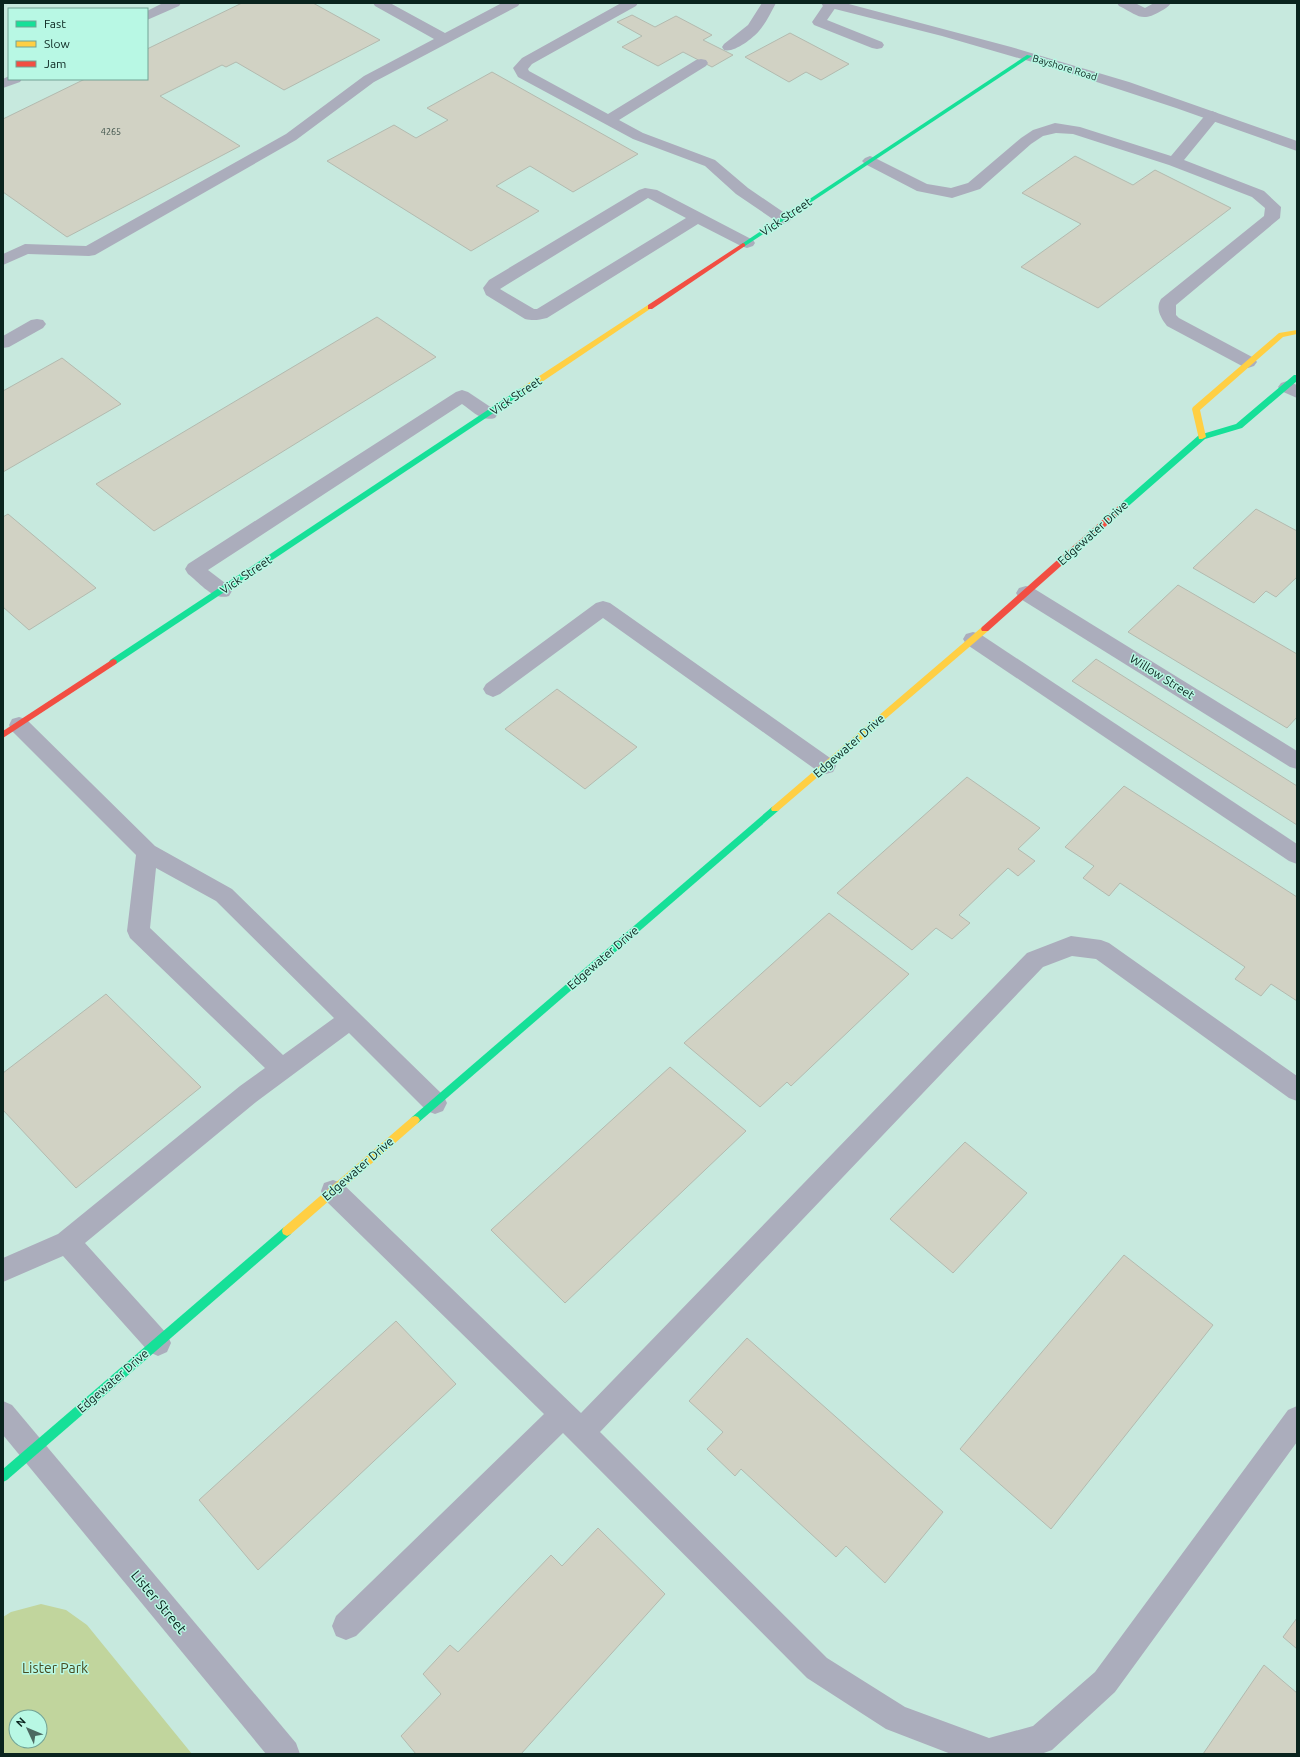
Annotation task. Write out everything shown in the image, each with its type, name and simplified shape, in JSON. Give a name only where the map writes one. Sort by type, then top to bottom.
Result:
[{"type":"street","points":[[148,16],[174,3]]},
{"type":"street","points":[[380,3],[445,39]]},
{"type":"street","points":[[631,3],[527,61],[520,68],[523,74],[638,136],[710,164],[742,191],[783,219]]},
{"type":"street","points":[[729,47],[754,28],[769,3]]},
{"type":"street","points":[[829,3],[819,22],[877,45]]},
{"type":"street","name":"Bayshore Road","points":[[829,3],[1029,56],[1212,116],[1297,146]]},
{"type":"street","points":[[1124,3],[1146,14],[1164,3]]},
{"type":"street","points":[[3,260],[25,249],[89,251],[291,137],[369,79],[445,39],[500,5]]},
{"type":"street","name":"Vick Street","points":[[11,730],[1029,56]]},
{"type":"street","points":[[608,120],[701,63]]},
{"type":"street","points":[[3,84],[13,80]]},
{"type":"street","points":[[1174,162],[1212,116]]},
{"type":"street","points":[[870,161],[923,188],[952,193],[974,186],[1026,141],[1038,133],[1055,128],[1075,130],[1174,162],[1258,194],[1273,207],[1272,218],[1167,303],[1168,315],[1173,322],[1248,362]]},
{"type":"street","points":[[697,218],[541,314],[531,315],[492,292],[491,288],[495,284],[645,192],[651,194],[747,243]]},
{"type":"street","points":[[3,343],[37,324]]},
{"type":"street","points":[[1202,437],[1196,409],[1248,362],[1281,335],[1297,332]]},
{"type":"street","name":"Edgewater Drive","points":[[3,1476],[973,639],[1202,437],[1239,426],[1294,385]]},
{"type":"street","points":[[222,591],[195,569],[462,396],[489,414]]},
{"type":"street","name":"Willow Street","points":[[1026,592],[1297,761]]},
{"type":"street","points":[[493,689],[603,608],[826,766]]},
{"type":"street","points":[[973,639],[1297,855]]},
{"type":"street","points":[[11,730],[148,852],[224,895],[434,1103]]},
{"type":"street","points":[[148,852],[138,931],[282,1069]]},
{"type":"street","points":[[346,1626],[572,1423],[1035,960],[1071,946],[1101,950],[1297,1090]]},
{"type":"street","points":[[3,1270],[67,1242],[248,1094],[349,1020]]},
{"type":"street","points":[[332,1191],[572,1423],[817,1668],[896,1719],[989,1753],[1042,1739],[1105,1682],[1297,1419]]},
{"type":"street","points":[[67,1242],[158,1343]]},
{"type":"street","points":[[3,1414],[33,1451]]},
{"type":"street","name":"Lister Street","points":[[33,1451],[285,1754]]},
{"type":"green space","name":"Lister Park","points":[[41,1604],[66,1610],[87,1625],[192,1754],[3,1754],[3,1617],[11,1612]]},
{"type":"building","points":[[242,3],[313,3],[380,40],[284,90],[236,62],[226,67],[222,65],[160,96],[240,146],[67,237],[3,192],[3,119],[83,80],[148,80],[148,49]]},
{"type":"building","points":[[632,15],[655,27],[676,16],[712,35],[703,40],[733,55],[712,67],[683,52],[658,66],[622,47],[642,36],[617,22]]},
{"type":"building","points":[[790,33],[849,64],[821,80],[806,72],[789,82],[745,57]]},
{"type":"building","points":[[492,72],[638,154],[573,192],[530,166],[496,186],[539,211],[471,251],[327,161],[394,125],[416,138],[448,120],[427,108]]},
{"type":"building","points":[[1075,156],[1133,185],[1155,170],[1231,208],[1098,308],[1021,267],[1081,224],[1022,193]]},
{"type":"building","points":[[377,317],[436,357],[154,531],[96,484]]},
{"type":"building","points":[[62,358],[121,404],[3,472],[3,391]]},
{"type":"building","points":[[1256,509],[1297,531],[1297,577],[1276,597],[1266,591],[1254,603],[1193,568]]},
{"type":"building","points":[[8,514],[96,588],[29,630],[3,607],[3,517]]},
{"type":"building","points":[[1178,585],[1297,654],[1297,717],[1287,728],[1128,632]]},
{"type":"building","points":[[1096,659],[1297,786],[1297,825],[1072,681]]},
{"type":"building","points":[[557,689],[637,747],[585,789],[505,729]]},
{"type":"building","points":[[967,777],[1040,828],[1018,849],[1035,861],[1018,876],[1008,868],[959,915],[970,923],[952,939],[936,928],[912,950],[837,893]]},
{"type":"building","points":[[1124,786],[1297,897],[1297,1001],[1271,984],[1261,996],[1235,979],[1245,967],[1120,883],[1109,896],[1083,878],[1094,866],[1065,847]]},
{"type":"building","points":[[829,913],[909,974],[791,1086],[787,1082],[760,1107],[684,1043]]},
{"type":"building","points":[[106,994],[201,1087],[76,1188],[3,1110],[3,1073]]},
{"type":"building","points":[[670,1067],[746,1131],[565,1303],[491,1230]]},
{"type":"building","points":[[965,1142],[1027,1193],[953,1273],[890,1219]]},
{"type":"building","points":[[1124,1255],[1213,1325],[1051,1529],[960,1449]]},
{"type":"building","points":[[396,1321],[456,1384],[258,1570],[199,1500]]},
{"type":"building","points":[[747,1338],[943,1512],[885,1583],[846,1546],[836,1557],[741,1469],[735,1476],[707,1449],[723,1432],[689,1401]]},
{"type":"building","points":[[598,1528],[665,1594],[521,1754],[416,1754],[401,1736],[441,1694],[423,1674],[450,1645],[458,1652],[551,1555],[562,1566]]},
{"type":"building","points":[[1297,1618],[1297,1649],[1283,1637]]},
{"type":"building","points":[[1264,1665],[1297,1693],[1297,1754],[1203,1754]]},
{"type":"traffic: fast","points":[[743,245],[1029,56]]},
{"type":"traffic: fast","points":[[1121,508],[1202,437],[1239,426],[1297,377]]},
{"type":"traffic: fast","points":[[113,662],[524,390]]},
{"type":"traffic: fast","points":[[415,1120],[775,809]]},
{"type":"traffic: fast","points":[[3,1476],[287,1231]]},
{"type":"traffic: slow","points":[[524,390],[650,307]]},
{"type":"traffic: slow","points":[[1202,437],[1196,409],[1281,335],[1297,332]]},
{"type":"traffic: slow","points":[[775,809],[985,629]]},
{"type":"traffic: slow","points":[[287,1231],[415,1120]]},
{"type":"traffic: jam","points":[[650,307],[743,245]]},
{"type":"traffic: jam","points":[[985,629],[1121,508]]},
{"type":"traffic: jam","points":[[3,735],[113,662]]}]
